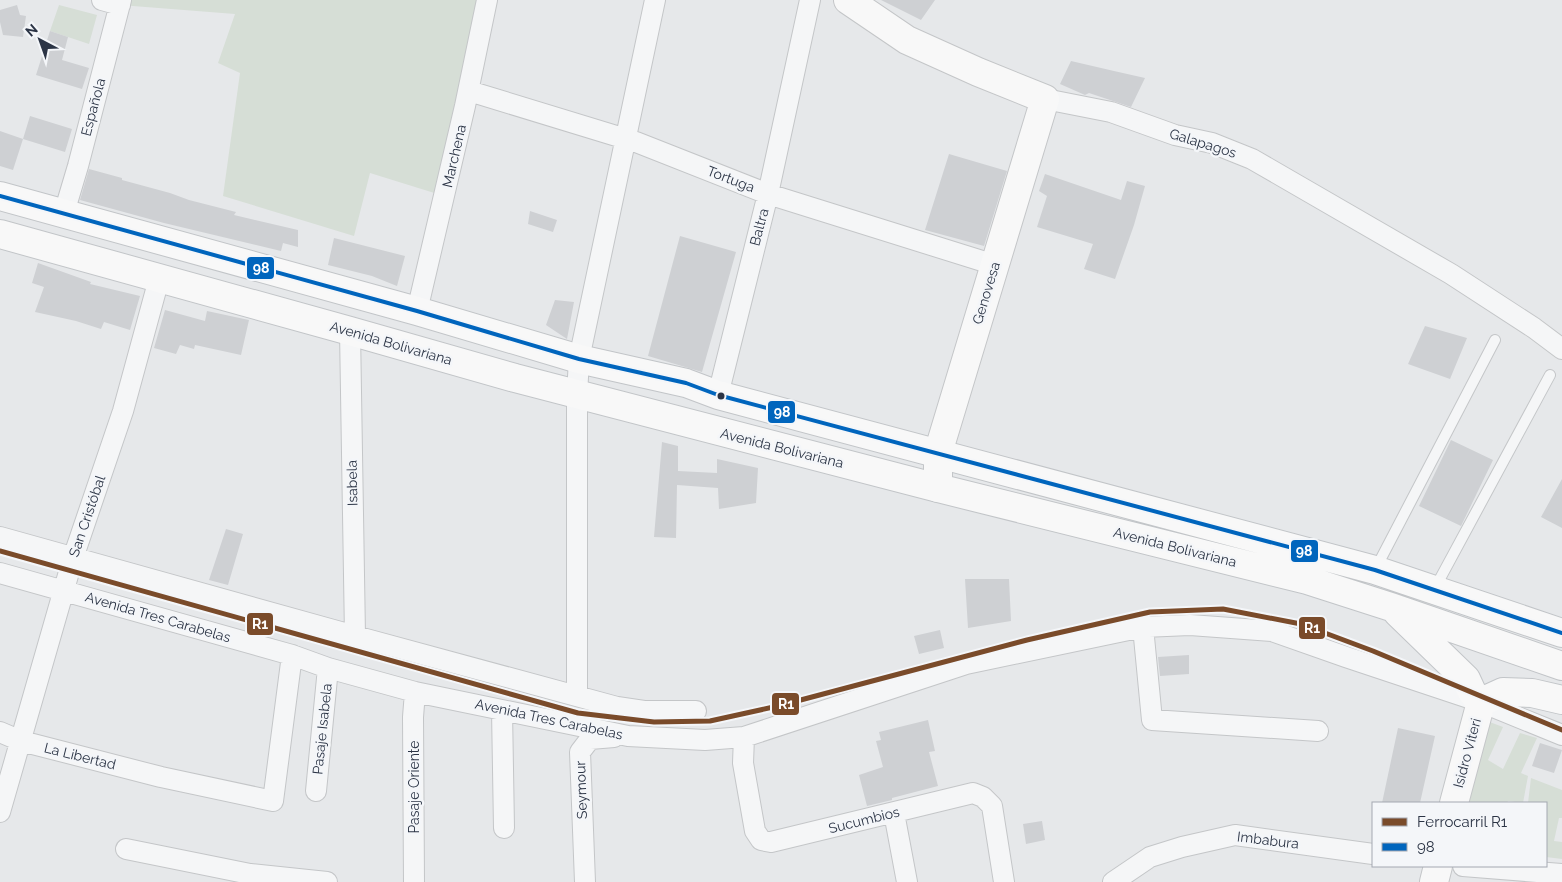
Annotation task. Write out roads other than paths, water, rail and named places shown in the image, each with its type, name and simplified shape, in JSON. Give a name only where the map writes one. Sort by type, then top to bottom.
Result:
[{"type":"main road","name":"Galapagos","points":[[848,0],[906,40],[1045,99]]},
{"type":"main road","name":"Genovesa","points":[[938,488],[938,453],[1045,99]]},
{"type":"main road","name":"Avenida Bolivariana","points":[[0,196],[417,311],[579,359],[686,383],[718,396],[1375,570],[1561,629]]},
{"type":"main road","name":"Avenida Bolivariana","points":[[0,234],[577,395],[1307,580],[1562,666]]},
{"type":"main road","points":[[1391,607],[1466,679],[1472,692],[1481,702],[1503,692],[1532,693],[1562,700]]},
{"type":"main road","name":"Isidro Viteri","points":[[1454,802],[1481,702]]},
{"type":"main road","points":[[1434,882],[1438,867]]},
{"type":"street","name":"Marchena","points":[[417,311],[469,92],[487,0]]},
{"type":"street","points":[[577,696],[577,395],[579,359],[655,0]]},
{"type":"street","name":"Baltra","points":[[718,396],[768,194],[810,0]]},
{"type":"street","name":"Española","points":[[64,213],[78,166],[114,2]]},
{"type":"street","name":"Tortuga","points":[[469,92],[626,140],[768,194],[995,265]]},
{"type":"street","name":"Galapagos","points":[[1045,99],[1111,112],[1175,135],[1212,144],[1252,159],[1451,274],[1534,328],[1562,349]]},
{"type":"street","name":"San Cristóbal","points":[[0,812],[72,558],[124,411],[159,279]]},
{"type":"street","name":"Isabela","points":[[350,331],[354,636]]},
{"type":"street","points":[[0,537],[354,636],[618,707],[644,711],[696,711]]},
{"type":"street","name":"Avenida Tres Carabelas","points":[[0,573],[416,692],[628,736],[705,740],[744,737],[966,664],[1143,627],[1190,625],[1272,631],[1346,658],[1481,702],[1562,735]]},
{"type":"street","points":[[1143,627],[1152,720],[1318,731]]},
{"type":"street","name":"La Libertad","points":[[0,732],[21,741],[160,777],[273,802],[292,655]]},
{"type":"street","name":"Pasaje Isabela","points":[[316,791],[328,668]]},
{"type":"street","name":"Pasaje Oriente","points":[[414,882],[413,717],[416,692]]},
{"type":"street","points":[[502,710],[504,828]]},
{"type":"street","name":"Seymour","points":[[585,882],[580,752],[590,739],[628,736]]},
{"type":"street","name":"Sucumbios","points":[[744,737],[743,763],[755,831],[761,840],[771,842],[973,793],[983,796],[992,806],[1004,882]]},
{"type":"street","points":[[894,813],[907,882]]},
{"type":"street","name":"Imbabura","points":[[1113,882],[1150,856],[1235,835],[1372,854]]},
{"type":"street","points":[[126,849],[250,874],[327,882]]},
{"type":"street","points":[[1475,867],[1562,874]]},
{"type":"lane","points":[[1375,570],[1495,340]]},
{"type":"lane","points":[[1434,589],[1550,375]]},
{"type":"rail line","name":"R1","points":[[0,551],[578,713],[654,722],[710,721],[778,706],[1027,640],[1150,612],[1223,609],[1301,624],[1373,651],[1562,730]]}]
